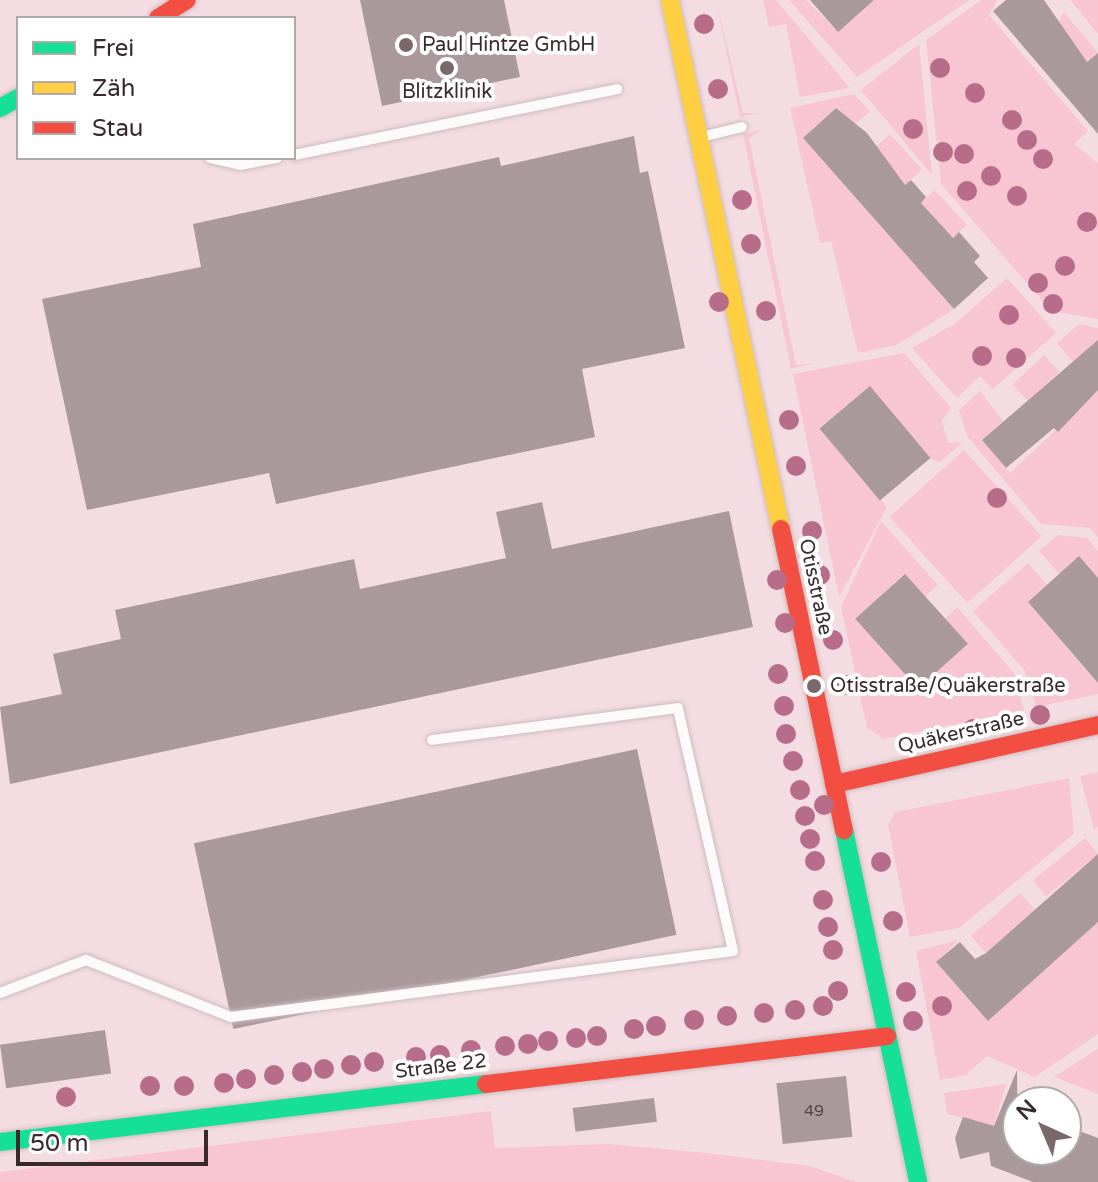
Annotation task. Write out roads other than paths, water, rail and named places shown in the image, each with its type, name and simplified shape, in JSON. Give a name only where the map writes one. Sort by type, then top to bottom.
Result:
[{"type":"street","points":[[161,16],[187,0]]},
{"type":"street","name":"Otisstraße","points":[[670,0],[918,1182]]},
{"type":"street","name":"Quäkerstraße","points":[[834,784],[1098,725]]},
{"type":"street","name":"Straße 22","points":[[0,1142],[887,1036]]},
{"type":"lane","points":[[296,155],[617,89]]},
{"type":"lane","points":[[698,138],[742,127]]},
{"type":"lane","points":[[219,160],[240,165],[266,160]]},
{"type":"lane","points":[[0,993],[86,960],[231,1017],[733,951],[678,708],[432,740]]},
{"type":"place","name":"Paul Hintze GmbH","points":[[406,45]]},
{"type":"place","name":"Blitzklinik","points":[[447,68]]},
{"type":"place","name":"Otisstraße/Quäkerstraße","points":[[814,686]]}]
